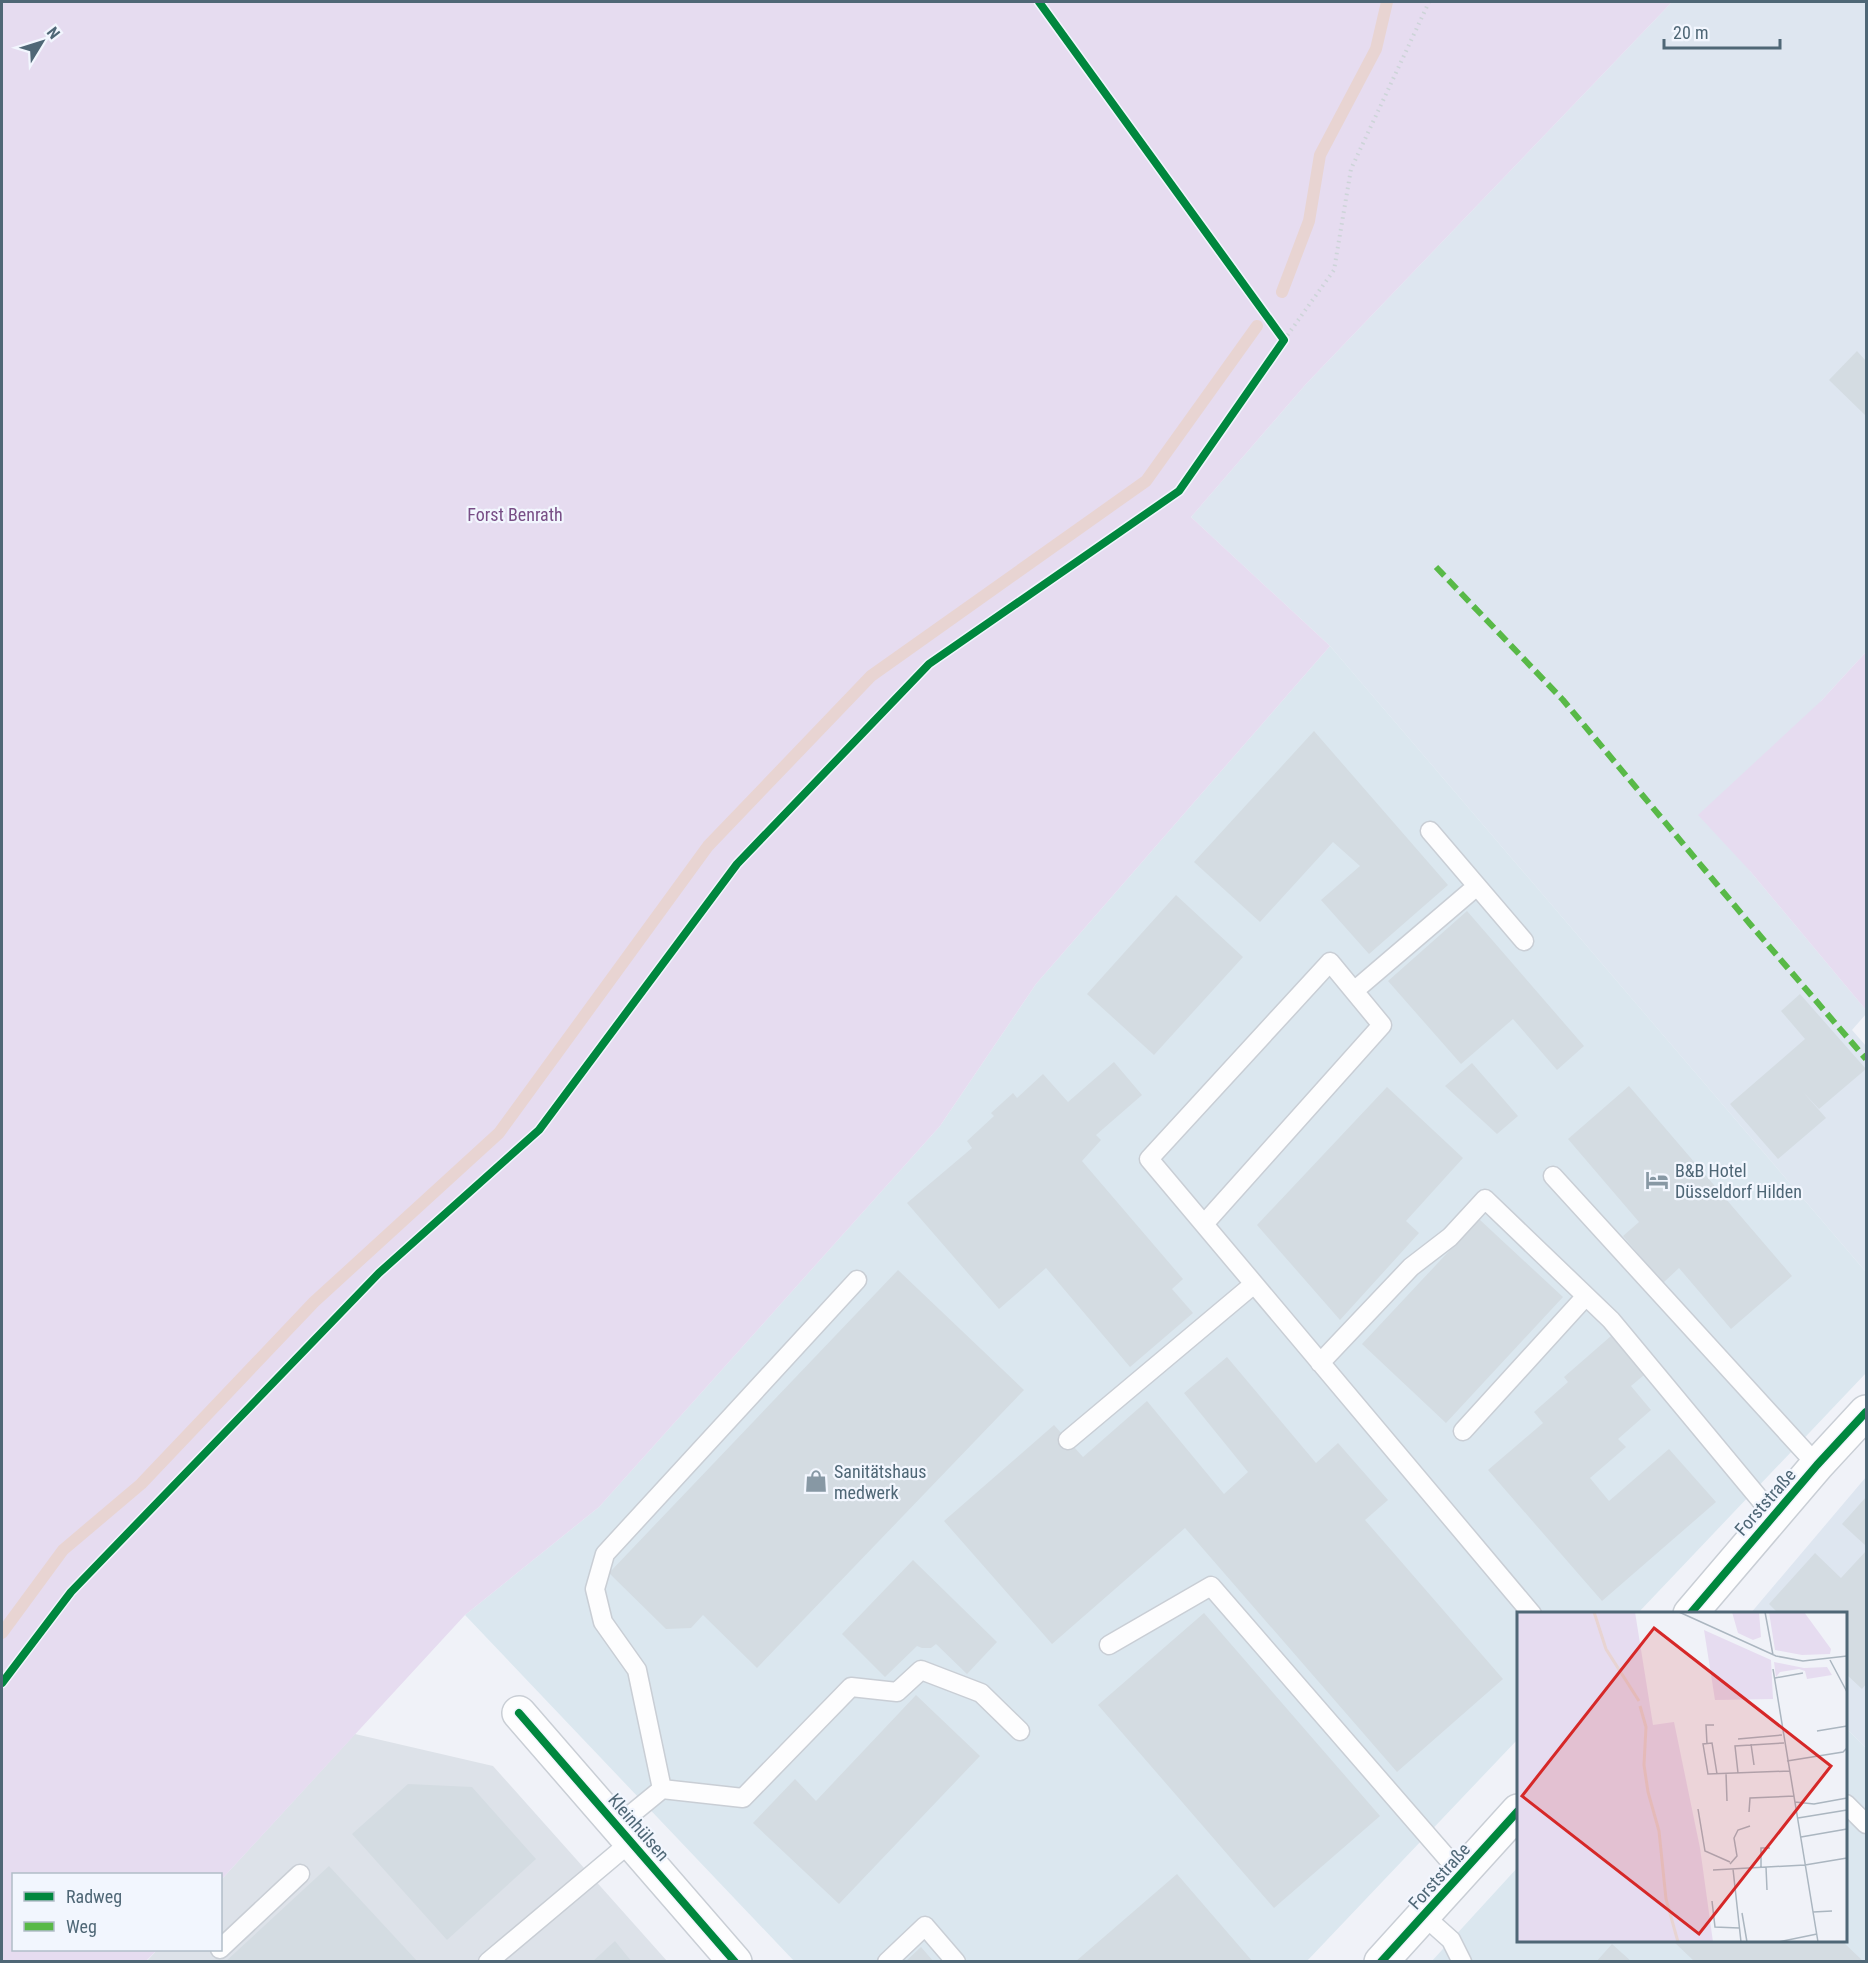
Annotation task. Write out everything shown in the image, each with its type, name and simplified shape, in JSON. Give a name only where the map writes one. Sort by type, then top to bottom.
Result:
[{"type":"street","name":"Forststraße","points":[[1692,1612],[1773,1515],[1866,1412]]},
{"type":"street","name":"Kleinhülsen","points":[[519,1713],[735,1962]]},
{"type":"street","name":"Forststraße","points":[[1381,1962],[1517,1812]]},
{"type":"lane","points":[[1430,831],[1524,941]]},
{"type":"lane","points":[[1354,991],[1477,886]]},
{"type":"lane","points":[[1204,1224],[1382,1025],[1330,962],[1149,1159],[1530,1612]]},
{"type":"lane","points":[[1553,1176],[1817,1465]]},
{"type":"lane","points":[[1320,1363],[1411,1267],[1450,1237],[1485,1199],[1611,1320],[1773,1515]]},
{"type":"lane","points":[[662,1788],[637,1670],[603,1622],[595,1589],[604,1554],[857,1280]]},
{"type":"lane","points":[[1068,1440],[1254,1284]]},
{"type":"lane","points":[[1463,1431],[1586,1296]]},
{"type":"lane","points":[[1109,1645],[1211,1586],[1461,1874]]},
{"type":"lane","points":[[662,1788],[743,1798],[851,1687],[897,1692],[921,1670],[981,1693],[1020,1731]]},
{"type":"lane","points":[[488,1962],[625,1833],[662,1788]]},
{"type":"lane","points":[[1847,1806],[1866,1824]]},
{"type":"lane","points":[[222,1947],[300,1874]]},
{"type":"lane","points":[[1424,1915],[1451,1940],[1462,1962]]},
{"type":"lane","points":[[887,1962],[925,1926],[956,1962]]},
{"type":"lane","points":[[207,1962],[218,1951]]},
{"type":"path","points":[[1284,340],[1334,270],[1351,169],[1429,2]]},
{"type":"shaded area","points":[[1672,2],[1866,2],[1866,652],[1821,701],[1750,871],[1866,1010],[1866,1014],[1852,1030],[1866,1046],[1866,1272],[1330,646],[1191,517],[1306,384]]},
{"type":"shaded area","points":[[1330,646],[1866,1272],[1866,1373],[1639,1612],[1517,1612],[1517,1740],[1307,1961],[794,1961],[465,1615],[599,1507],[940,1126],[1036,984]]},
{"type":"shaded area","points":[[1866,1477],[1866,1748],[1847,1729],[1847,1612],[1752,1612]]},
{"type":"shaded area","points":[[1847,1729],[1866,1748],[1866,1961],[1431,1962],[1517,1868],[1517,1942],[1847,1942]]},
{"type":"shaded area","points":[[355,1734],[493,1766],[667,1961],[146,1962],[156,1951],[222,1951],[222,1879]]},
{"type":"green space","name":"Forst Benrath","points":[[2,2],[1672,2],[1306,384],[1191,517],[1330,646],[1036,984],[940,1126],[599,1507],[465,1615],[222,1879],[222,1873],[12,1873],[12,1951],[156,1951],[146,1961],[2,1961]]},
{"type":"green space","points":[[1866,652],[1866,1010],[1750,871],[1698,815],[1821,701]]},
{"type":"building","points":[[1857,351],[1866,361],[1866,416],[1829,380]]},
{"type":"building","points":[[1314,731],[1448,885],[1369,954],[1321,900],[1360,866],[1333,842],[1260,922],[1194,862]]},
{"type":"building","points":[[1176,895],[1243,957],[1154,1055],[1087,994]]},
{"type":"building","points":[[1467,911],[1584,1046],[1557,1070],[1513,1019],[1461,1064],[1388,981]]},
{"type":"building","points":[[1800,994],[1866,1069],[1819,1109],[1803,1092],[1826,1118],[1778,1159],[1730,1104],[1805,1039],[1781,1011]]},
{"type":"building","points":[[1114,1062],[1142,1095],[1096,1135],[1101,1140],[1082,1161],[1183,1279],[1172,1289],[1193,1313],[1130,1367],[1046,1268],[999,1309],[907,1203],[972,1148],[967,1141],[994,1116],[991,1113],[1013,1093],[1017,1098],[1043,1074],[1068,1102]]},
{"type":"building","points":[[1472,1063],[1518,1116],[1497,1134],[1445,1086]]},
{"type":"building","name":"B&B Hotel Düsseldorf Hilden","points":[[1629,1086],[1792,1276],[1731,1329],[1679,1268],[1663,1283],[1623,1236],[1639,1222],[1568,1139]]},
{"type":"building","points":[[1387,1087],[1463,1158],[1406,1221],[1419,1233],[1340,1320],[1257,1225]]},
{"type":"building","points":[[1479,1219],[1563,1297],[1446,1423],[1362,1344]]},
{"type":"building","name":"Sanitätshaus medwerk","points":[[898,1270],[1024,1390],[757,1668],[703,1615],[691,1628],[666,1629],[609,1573]]},
{"type":"building","points":[[1611,1336],[1644,1375],[1631,1386],[1651,1410],[1618,1439],[1626,1447],[1590,1478],[1609,1501],[1669,1449],[1716,1502],[1602,1601],[1488,1470],[1543,1423],[1534,1412],[1568,1382],[1564,1377]]},
{"type":"building","points":[[1227,1357],[1316,1463],[1338,1443],[1388,1500],[1365,1520],[1503,1679],[1397,1772],[1185,1528],[1052,1644],[944,1521],[1054,1425],[1083,1457],[1147,1401],[1224,1494],[1248,1472],[1184,1393]]},
{"type":"building","points":[[1866,1497],[1866,1546],[1842,1524]]},
{"type":"building","points":[[1866,1551],[1866,1684],[1862,1689],[1847,1675],[1847,1612],[1777,1612],[1769,1604],[1815,1553],[1841,1578]]},
{"type":"building","points":[[913,1560],[997,1642],[967,1674],[936,1644],[931,1648],[917,1646],[885,1677],[842,1634]]},
{"type":"building","points":[[1204,1613],[1380,1816],[1274,1908],[1098,1705]]},
{"type":"building","points":[[916,1695],[980,1756],[839,1904],[753,1823],[795,1779],[816,1801]]},
{"type":"building","points":[[408,1784],[472,1787],[536,1859],[447,1940],[352,1834]]},
{"type":"building","points":[[329,1866],[418,1962],[225,1962]]},
{"type":"building","points":[[1177,1874],[1253,1962],[1075,1962]]},
{"type":"building","points":[[615,1941],[632,1962],[592,1962]]},
{"type":"building","points":[[1674,1942],[1843,1942],[1864,1962],[1695,1962]]},
{"type":"building","points":[[1612,1944],[1632,1962],[1596,1962]]},
{"type":"building","points":[[921,1947],[934,1962],[905,1962]]},
{"type":"waterway","points":[[1282,292],[1309,221],[1320,155],[1376,49],[1387,2]]},
{"type":"waterway","points":[[2,1633],[63,1550],[141,1484],[314,1302],[499,1133],[708,846],[871,676],[1146,481],[1257,326]]},
{"type":"marked path","points":[[1436,567],[1563,700],[1866,1059]]},
{"type":"cycle path","points":[[2,1683],[71,1592],[379,1273],[539,1130],[737,864],[929,664],[1179,491],[1284,340],[1039,2]]},
{"type":"cycle path","points":[[1692,1612],[1817,1465],[1866,1412]]},
{"type":"cycle path","points":[[519,1713],[735,1962]]},
{"type":"cycle path","points":[[1381,1962],[1517,1812]]},
{"type":"place","name":"B&B Hotel Düsseldorf Hilden","points":[[1657,1180]]},
{"type":"place","name":"Sanitätshaus medwerk","points":[[816,1481]]}]
